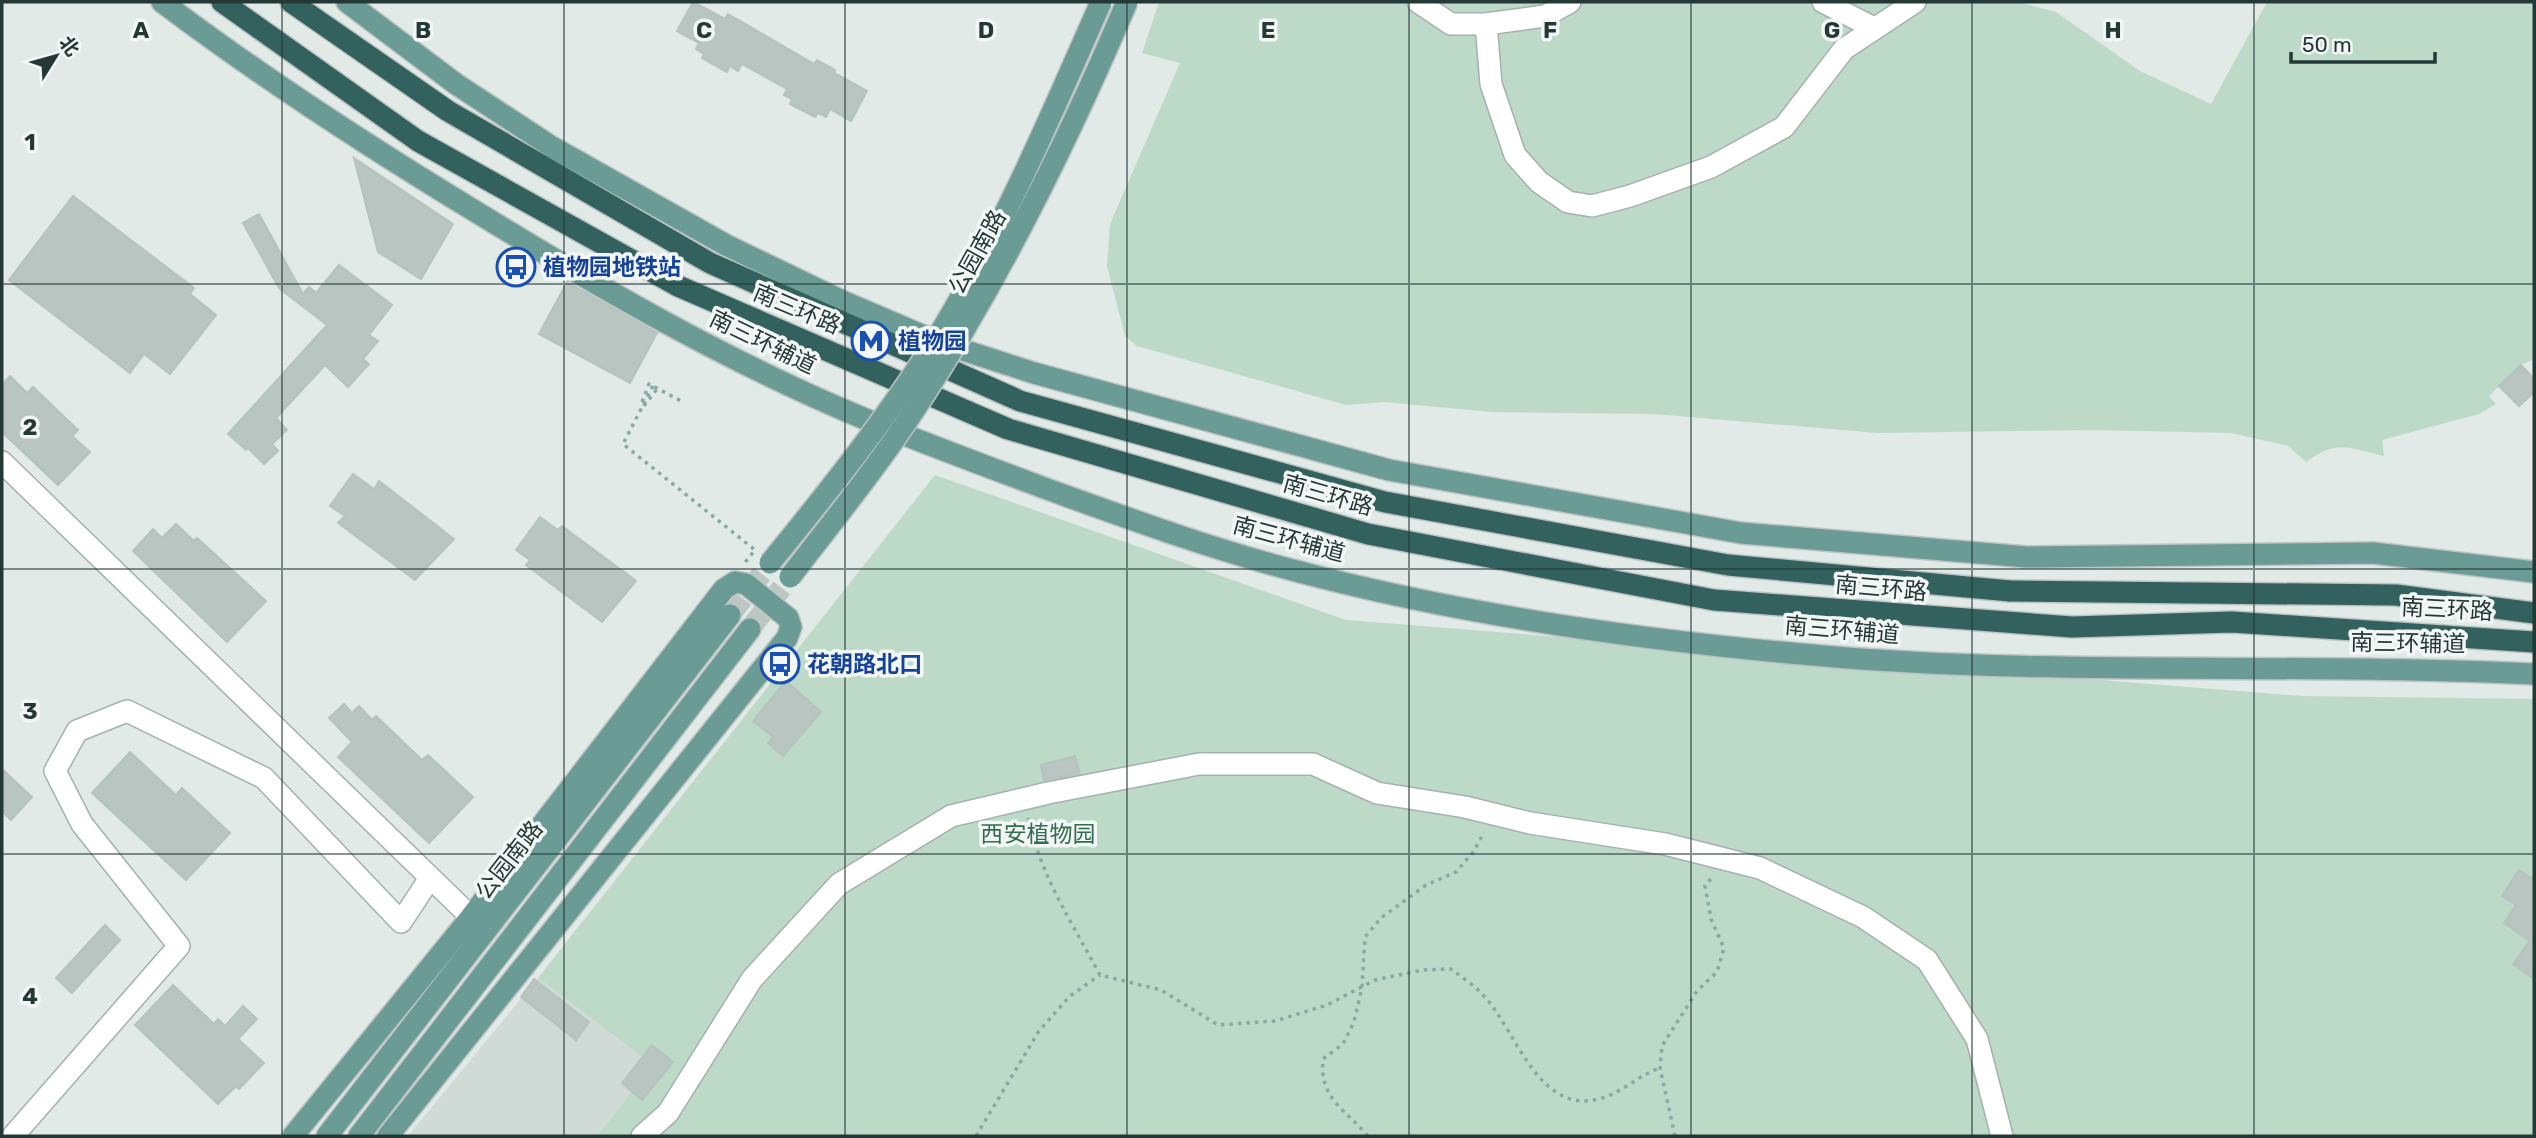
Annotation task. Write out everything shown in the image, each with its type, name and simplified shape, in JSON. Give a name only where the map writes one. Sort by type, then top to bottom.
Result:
[{"type":"highway","name":"南三环路","points":[[222,2],[418,141],[678,286],[1009,429],[1367,534],[1700,598],[2072,628],[2232,622],[2534,642]]},
{"type":"highway","name":"南三环路","points":[[291,2],[447,111],[710,263],[1020,401],[1385,502],[1728,565],[2010,591],[2396,596],[2534,613]]},
{"type":"main road","name":"南三环辅道","points":[[162,2],[325,118],[597,286],[673,327],[853,414],[947,452],[1091,505],[1299,572],[1512,618],[1643,637],[1815,656],[1968,666],[2387,668],[2534,674]]},
{"type":"main road","points":[[347,2],[456,84],[552,147],[647,204],[807,284],[938,342],[1389,470],[1741,533],[2027,557],[2373,553],[2534,572]]},
{"type":"main road","points":[[938,342],[1099,2]]},
{"type":"main road","name":"公园南路","points":[[770,563],[862,445],[916,370],[956,306],[1008,210],[1099,2]]},
{"type":"main road","name":"公园南路","points":[[790,577],[863,483],[917,406],[968,322],[1016,237],[1127,2]]},
{"type":"main road","points":[[960,349],[1118,50],[1137,2]]},
{"type":"main road","points":[[293,1136],[471,917],[724,589],[735,582],[746,584],[788,618],[791,627],[788,638],[388,1136]]},
{"type":"main road","name":"公园南路","points":[[327,1136],[730,615]]},
{"type":"main road","points":[[359,1136],[750,629]]},
{"type":"street","points":[[1418,2],[1451,24],[1486,24],[1545,16],[1570,2]]},
{"type":"street","points":[[1823,2],[1874,28]]},
{"type":"street","points":[[1486,24],[1491,84],[1515,155],[1539,181],[1568,202],[1592,206],[1630,197],[1711,167],[1784,127],[1844,49],[1915,2]]},
{"type":"street","points":[[2,462],[471,917]]},
{"type":"street","points":[[13,1136],[179,946],[82,824],[55,771],[77,731],[128,711],[264,778],[401,922],[430,878]]},
{"type":"street","points":[[642,1136],[667,1113],[752,979],[839,884],[951,816],[1199,764],[1313,764],[1377,793],[1530,823],[1665,844],[1760,868],[1863,917],[1927,960],[1977,1039],[2002,1136]]},
{"type":"path","points":[[642,408],[649,384],[683,402]]},
{"type":"path","points":[[655,387],[623,444],[755,550],[724,589]]},
{"type":"path","points":[[1024,799],[1035,849],[1051,887],[1100,975],[1161,990],[1218,1025],[1275,1021],[1327,1005],[1375,980],[1423,970],[1451,969],[1484,996],[1537,1074],[1558,1095],[1577,1102],[1599,1099],[1622,1089],[1638,1075],[1660,1068]]},
{"type":"path","points":[[1367,1136],[1331,1097],[1321,1079],[1324,1059],[1343,1044],[1354,1022],[1362,987],[1366,937],[1381,918],[1426,886],[1456,872],[1484,835],[1488,813]]},
{"type":"path","points":[[1675,1136],[1660,1068],[1662,1046],[1697,991],[1717,972],[1724,948],[1711,919],[1705,886],[1726,859]]},
{"type":"path","points":[[976,1136],[1039,1031],[1070,996],[1100,975]]},
{"type":"shaded area","points":[[538,978],[653,1065],[597,1136],[408,1136]]},
{"type":"green space","points":[[1159,2],[2018,2],[2056,12],[2140,71],[2211,104],[2267,2],[2534,2],[2534,359],[2521,365],[2489,396],[2496,404],[2479,414],[2382,440],[2384,456],[2343,447],[2326,450],[2306,462],[2288,446],[2231,433],[2094,430],[1878,433],[1654,414],[1492,412],[1384,402],[1346,405],[1137,346],[1125,336],[1107,266],[1110,224],[1180,63],[1142,53]]},
{"type":"green space","name":"西安植物园","points":[[935,475],[1346,620],[2302,696],[2534,699],[2534,1136],[597,1136],[653,1065],[538,978]]},
{"type":"building","points":[[693,2],[725,19],[728,14],[814,64],[817,60],[867,91],[851,121],[830,109],[826,117],[818,113],[815,117],[790,104],[792,99],[784,95],[787,89],[742,64],[738,71],[730,66],[727,72],[702,58],[704,54],[696,49],[699,43],[677,31]]},
{"type":"building","points":[[354,158],[453,224],[421,279],[378,252]]},
{"type":"building","points":[[73,196],[194,288],[190,294],[216,315],[170,374],[144,354],[130,373],[9,280]]},
{"type":"building","points":[[259,214],[303,294],[309,287],[316,293],[339,265],[392,305],[369,335],[378,341],[363,359],[369,364],[348,387],[325,365],[276,418],[287,430],[272,444],[278,451],[264,464],[228,434],[327,325],[279,288],[243,223]]},
{"type":"building","points":[[567,282],[657,333],[630,383],[539,334]]},
{"type":"building","points":[[2521,365],[2534,379],[2534,392],[2519,406],[2499,386]]},
{"type":"building","points":[[10,376],[27,393],[33,387],[78,430],[72,436],[90,452],[58,485],[2,432],[2,385]]},
{"type":"building","points":[[353,474],[374,489],[379,481],[454,539],[415,580],[338,523],[345,516],[330,506]]},
{"type":"building","points":[[540,517],[558,530],[562,526],[636,581],[602,622],[526,565],[530,560],[516,550]]},
{"type":"building","points":[[176,524],[194,541],[197,538],[266,601],[227,642],[133,551],[153,529],[162,538]]},
{"type":"building","points":[[786,681],[821,712],[783,756],[768,743],[773,737],[753,721]]},
{"type":"building","points":[[344,704],[352,713],[359,706],[372,720],[376,716],[422,760],[428,755],[473,797],[429,843],[338,757],[352,742],[329,718]]},
{"type":"building","points":[[130,752],[176,795],[182,788],[230,833],[186,880],[92,793]]},
{"type":"building","points":[[1075,756],[1080,774],[1044,780],[1041,765]]},
{"type":"building","points":[[2,769],[32,797],[11,820],[2,811]]},
{"type":"building","points":[[2519,870],[2534,880],[2534,979],[2513,964],[2530,941],[2504,923],[2516,905],[2502,896]]},
{"type":"building","points":[[105,925],[120,940],[72,993],[56,978]]},
{"type":"building","points":[[534,979],[589,1022],[576,1040],[521,997]]},
{"type":"building","points":[[173,985],[214,1024],[218,1019],[225,1026],[243,1006],[257,1019],[238,1039],[264,1063],[239,1089],[236,1086],[218,1104],[135,1025]]},
{"type":"building","points":[[652,1045],[673,1062],[642,1100],[622,1083]]},
{"type":"tunnel","points":[[730,615],[770,563]]},
{"type":"tunnel","points":[[750,629],[790,577]]},
{"type":"place","name":"植物园地铁站","points":[[516,267]]},
{"type":"place","name":"植物园","points":[[871,341]]},
{"type":"place","name":"花朝路北口","points":[[780,664]]}]
